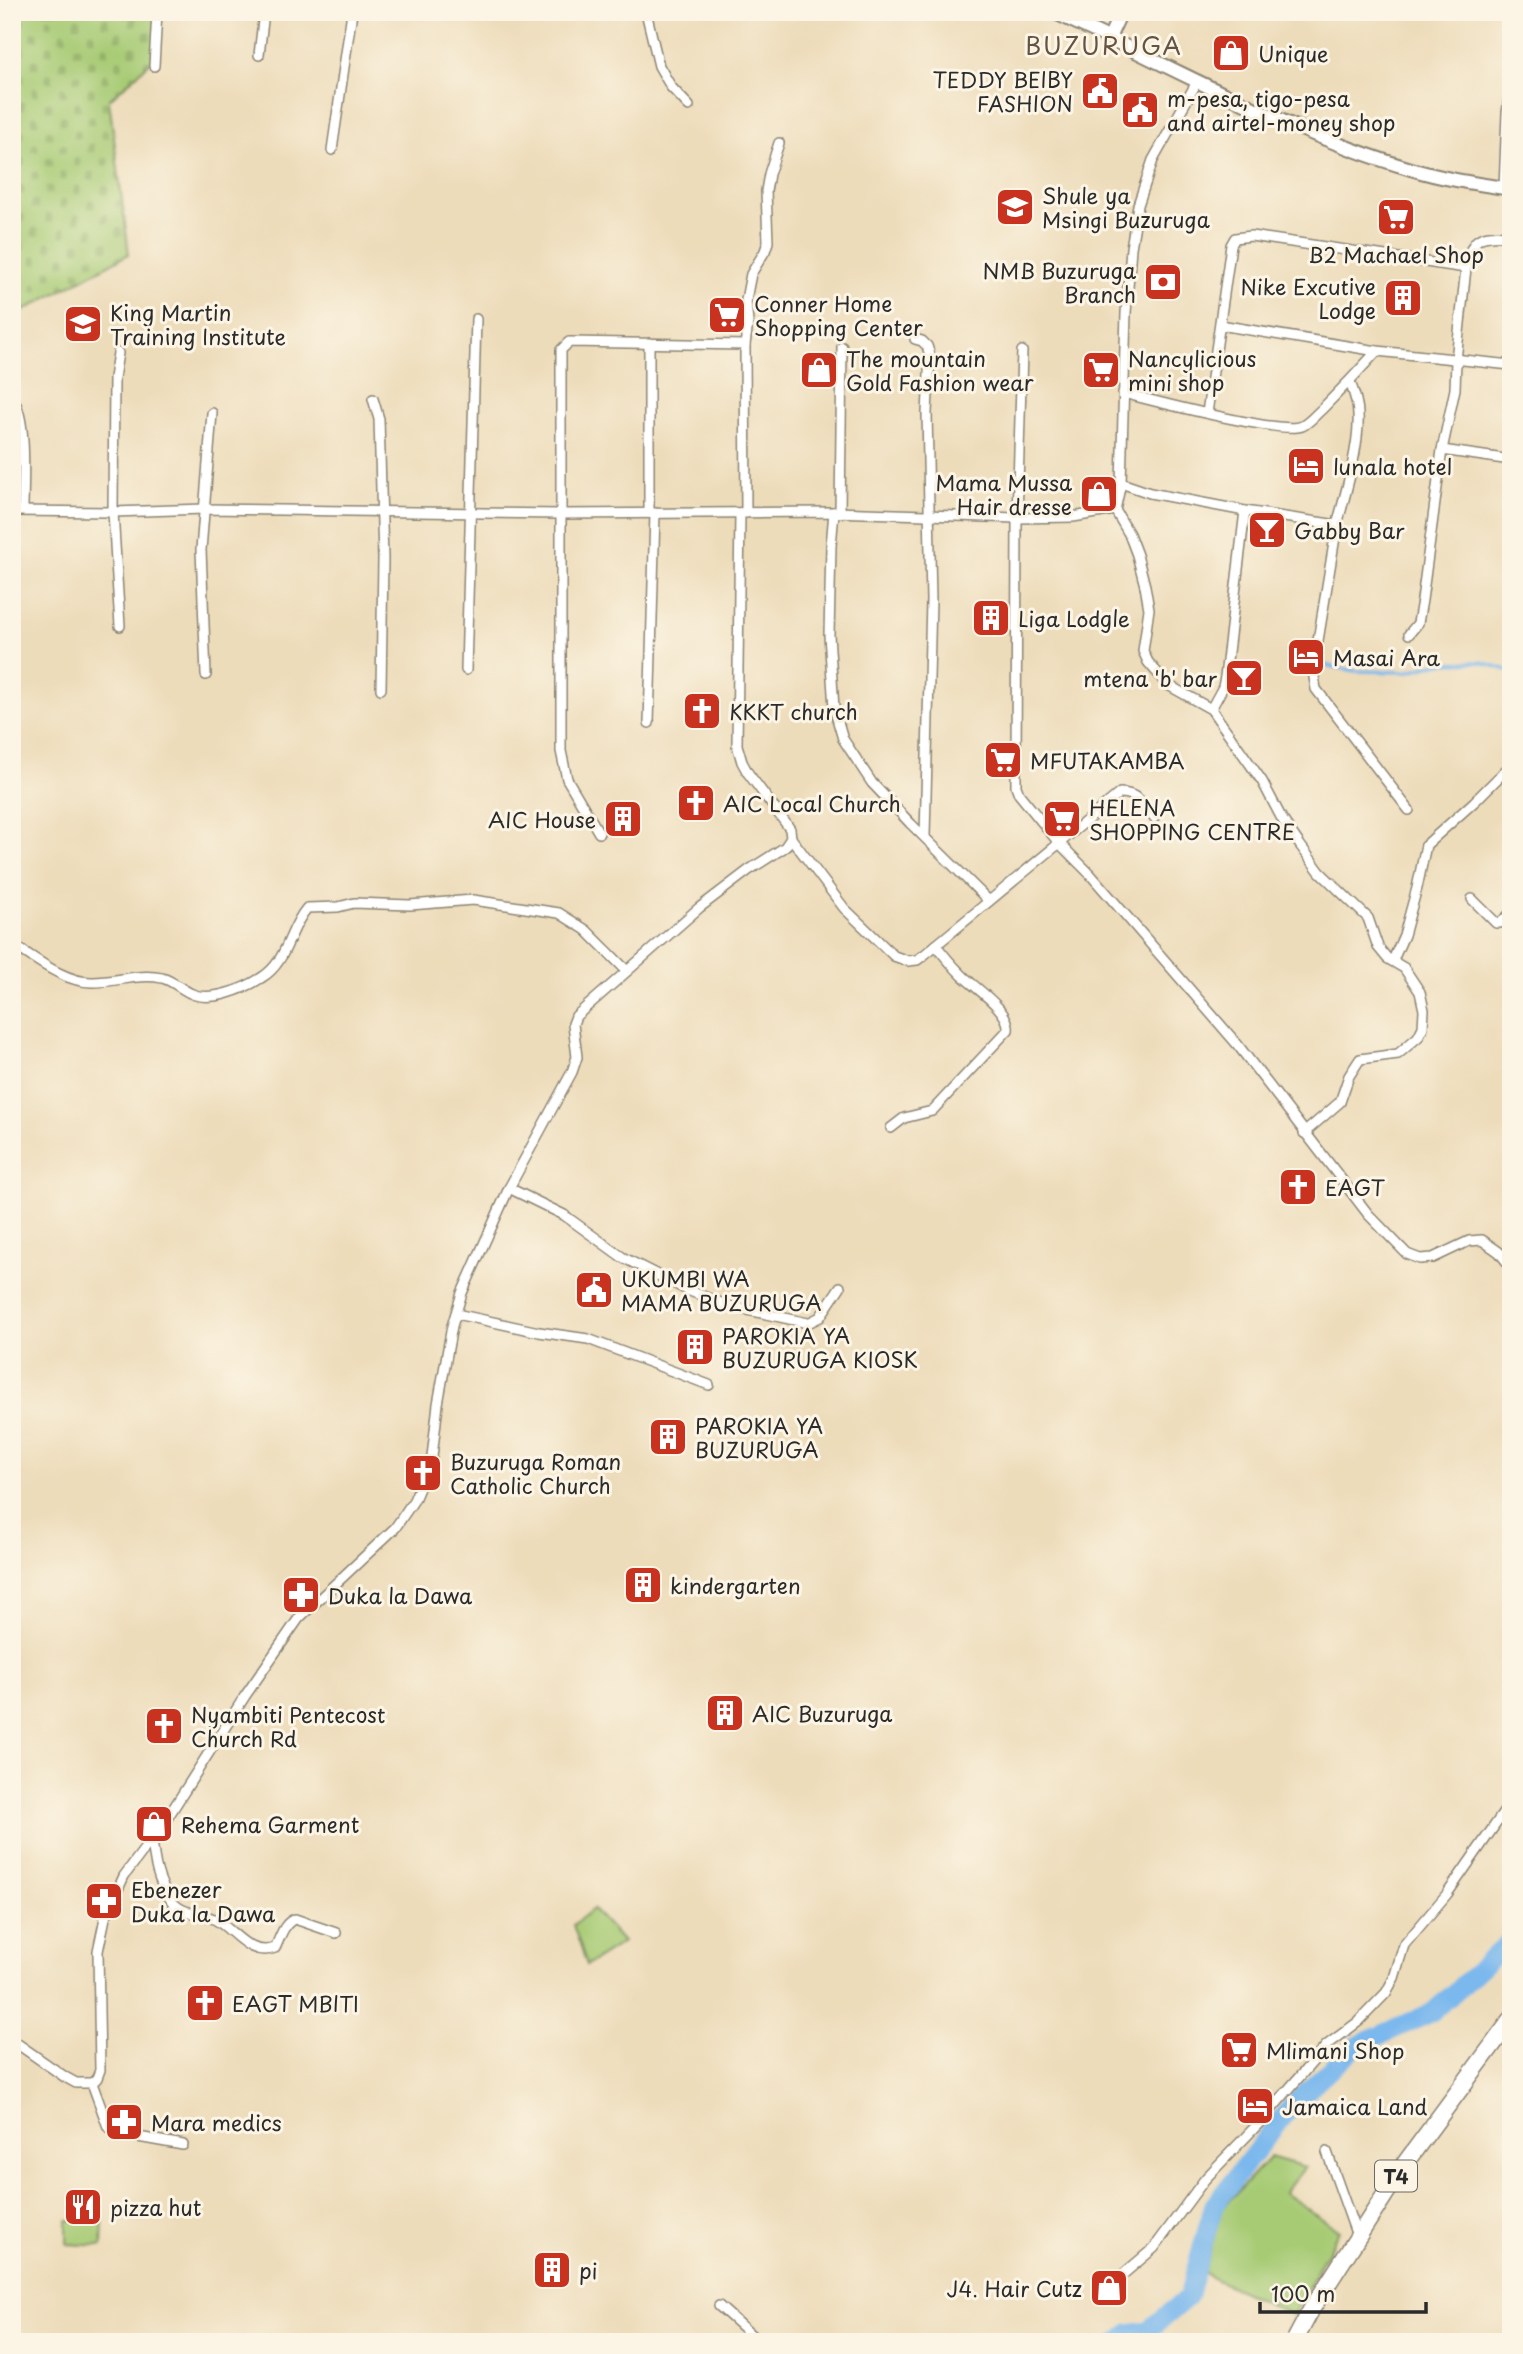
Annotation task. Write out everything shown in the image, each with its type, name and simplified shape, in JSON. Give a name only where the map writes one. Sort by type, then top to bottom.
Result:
[{"type":"highway","name":"T4","points":[[1294,2342],[1357,2236],[1406,2162],[1511,2020]]},
{"type":"main road","points":[[1053,12],[1197,82],[1334,143],[1413,170],[1507,188]]},
{"type":"main road","points":[[1109,38],[1121,12]]},
{"type":"street","points":[[154,66],[157,12]]},
{"type":"street","points":[[259,55],[264,12]]},
{"type":"street","points":[[332,150],[352,12]]},
{"type":"street","points":[[646,12],[659,66],[671,87],[690,106]]},
{"type":"street","points":[[1115,510],[1120,497],[1131,247],[1138,205],[1153,160],[1197,82]]},
{"type":"street","points":[[1507,188],[1507,113],[1510,90]]},
{"type":"street","points":[[12,2040],[76,2083],[92,2083],[97,2078],[100,2070],[98,1951],[105,1918],[124,1876],[184,1793],[245,1696],[299,1618],[395,1528],[414,1500],[432,1457],[438,1404],[462,1293],[509,1188],[572,1072],[577,1056],[573,1024],[576,1016],[699,908],[785,847],[790,838],[790,829],[742,762],[737,745],[747,300],[751,274],[768,242],[766,191],[779,143]]},
{"type":"street","points":[[1207,413],[1231,245],[1235,238],[1251,236],[1466,268]]},
{"type":"street","points":[[1409,634],[1418,623],[1422,600],[1442,450],[1455,389],[1470,248],[1476,239],[1486,236],[1511,236]]},
{"type":"street","points":[[466,670],[477,318]]},
{"type":"street","points":[[1220,325],[1377,351],[1511,365]]},
{"type":"street","points":[[915,339],[927,346],[930,355],[927,413],[930,515],[929,719],[925,836]]},
{"type":"street","points":[[599,833],[566,779],[561,751],[561,350],[569,342],[745,345]]},
{"type":"street","points":[[649,342],[652,513],[649,723]]},
{"type":"street","points":[[842,347],[837,512],[829,635],[834,708],[838,725],[843,739],[872,783],[989,901]]},
{"type":"street","points":[[1022,351],[1017,518],[1016,786],[1036,816],[1059,843],[1090,874],[1237,1044],[1368,1214],[1407,1254],[1420,1259],[1433,1258],[1469,1241],[1482,1240],[1499,1252],[1511,1267]]},
{"type":"street","points":[[1124,393],[1207,413],[1297,428],[1307,423],[1350,382],[1377,351]]},
{"type":"street","points":[[118,353],[114,378],[113,512],[120,626]]},
{"type":"street","points":[[1350,382],[1357,404],[1358,425],[1345,498],[1337,525],[1313,671],[1314,681],[1316,689],[1409,810]]},
{"type":"street","points":[[12,397],[19,407],[22,429],[23,510]]},
{"type":"street","points":[[373,399],[379,419],[382,511],[381,689]]},
{"type":"street","points":[[206,675],[201,550],[212,413]]},
{"type":"street","points":[[1442,450],[1511,460]]},
{"type":"street","points":[[1121,483],[1150,493],[1337,525]]},
{"type":"street","points":[[12,511],[205,509],[561,514],[837,512],[1017,518],[1073,517],[1115,510]]},
{"type":"street","points":[[1115,510],[1129,534],[1145,586],[1149,609],[1144,657],[1168,685],[1211,709],[1262,781],[1282,819],[1300,845],[1320,872],[1368,918],[1378,947],[1404,968],[1420,992],[1424,1010],[1423,1027],[1418,1037],[1398,1054],[1360,1059],[1349,1076],[1340,1102],[1304,1133]]},
{"type":"street","points":[[1211,709],[1223,687],[1225,677],[1245,511]]},
{"type":"street","points":[[1392,960],[1404,934],[1426,845],[1511,765]]},
{"type":"street","points":[[790,838],[844,908],[894,956],[908,961],[916,960],[936,945],[1120,793],[1133,794],[1154,818]]},
{"type":"street","points":[[1472,899],[1496,923],[1500,923],[1511,913]]},
{"type":"street","points":[[12,944],[49,968],[86,982],[132,976],[163,978],[193,995],[202,997],[235,989],[261,979],[273,970],[307,908],[338,907],[354,903],[410,905],[473,900],[559,913],[586,930],[627,971]]},
{"type":"street","points":[[891,1128],[904,1118],[932,1111],[987,1051],[1005,1036],[1010,1026],[991,1000],[962,975],[936,945]]},
{"type":"street","points":[[509,1188],[579,1223],[622,1257],[687,1290],[729,1306],[808,1323],[820,1317],[840,1287]]},
{"type":"street","points":[[456,1314],[539,1332],[588,1339],[709,1385]]},
{"type":"street","points":[[1121,2276],[1154,2248],[1205,2179],[1262,2120],[1327,2045],[1358,2022],[1385,1993],[1394,1978],[1404,1945],[1447,1894],[1511,1802]]},
{"type":"street","points":[[152,1838],[158,1877],[172,1903],[181,1910],[213,1918],[242,1942],[262,1950],[275,1948],[286,1924],[295,1919],[336,1933]]},
{"type":"street","points":[[92,2083],[104,2118],[113,2131],[183,2145]]},
{"type":"street","points":[[1327,2152],[1357,2236]]},
{"type":"street","points":[[719,2306],[759,2342]]},
{"type":"green space","points":[[12,12],[159,12],[157,56],[109,100],[129,254],[12,317]]},
{"type":"green space","points":[[593,1909],[623,1942],[587,1965],[573,1925]]},
{"type":"green space","points":[[1270,2157],[1305,2167],[1284,2193],[1339,2230],[1293,2315],[1204,2272],[1222,2208]]},
{"type":"green space","points":[[67,2220],[103,2222],[102,2246],[67,2244]]},
{"type":"waterway","points":[[1324,665],[1356,671],[1406,672],[1438,663],[1481,662],[1511,671]]},
{"type":"waterway","points":[[1117,2342],[1129,2333],[1149,2330],[1188,2297],[1214,2205],[1291,2106],[1356,2046],[1433,2012],[1510,1941],[1511,1937]]},
{"type":"place","name":"Unique","points":[[1231,53]]},
{"type":"place","name":"TEDDY BEIBY FASHION","points":[[1100,91]]},
{"type":"place","name":"m-pesa, tigo-pesa and airtel-money shop","points":[[1140,110]]},
{"type":"place","name":"Shule ya Msingi Buzuruga","points":[[1015,207]]},
{"type":"place","name":"B2 Machael Shop","points":[[1396,217]]},
{"type":"place","name":"NMB Buzuruga Branch","points":[[1163,282]]},
{"type":"place","name":"Nike Excutive Lodge","points":[[1403,298]]},
{"type":"place","name":"Conner Home Shopping Center","points":[[727,315]]},
{"type":"place","name":"King Martin Training Institute","points":[[83,324]]},
{"type":"place","name":"The mountain Gold Fashion wear","points":[[819,370]]},
{"type":"place","name":"Nancylicious mini shop","points":[[1101,370]]},
{"type":"place","name":"lunala hotel","points":[[1306,466]]},
{"type":"place","name":"Mama Mussa Hair dresse","points":[[1099,494]]},
{"type":"place","name":"Gabby Bar","points":[[1267,530]]},
{"type":"place","name":"Liga Lodgle","points":[[991,618]]},
{"type":"place","name":"Masai Ara","points":[[1306,657]]},
{"type":"place","name":"mtena 'b' bar","points":[[1244,678]]},
{"type":"place","name":"KKKT church","points":[[702,711]]},
{"type":"place","name":"MFUTAKAMBA","points":[[1003,760]]},
{"type":"place","name":"AIC Local Church","points":[[696,803]]},
{"type":"place","name":"AIC House","points":[[623,819]]},
{"type":"place","name":"HELENA SHOPPING CENTRE","points":[[1062,819]]},
{"type":"place","name":"EAGT","points":[[1298,1187]]},
{"type":"place","name":"UKUMBI WA MAMA BUZURUGA","points":[[594,1290]]},
{"type":"place","name":"PAROKIA YA BUZURUGA KIOSK","points":[[695,1347]]},
{"type":"place","name":"PAROKIA YA BUZURUGA","points":[[668,1437]]},
{"type":"place","name":"Buzuruga Roman Catholic Church","points":[[423,1473]]},
{"type":"place","name":"kindergarten","points":[[643,1585]]},
{"type":"place","name":"Duka la Dawa","points":[[301,1595]]},
{"type":"place","name":"AIC Buzuruga","points":[[725,1713]]},
{"type":"place","name":"Nyambiti Pentecost Church Rd","points":[[164,1726]]},
{"type":"place","name":"Rehema Garment","points":[[154,1824]]},
{"type":"place","name":"Ebenezer Duka la Dawa","points":[[104,1901]]},
{"type":"place","name":"EAGT MBITI","points":[[205,2003]]},
{"type":"place","name":"Mlimani Shop","points":[[1239,2050]]},
{"type":"place","name":"Jamaica Land","points":[[1255,2106]]},
{"type":"place","name":"Mara medics","points":[[124,2122]]},
{"type":"place","name":"pizza hut","points":[[83,2207]]},
{"type":"place","name":"pi","points":[[552,2270]]},
{"type":"place","name":"J4. Hair Cutz","points":[[1109,2288]]},
{"type":"district","name":"BUZURUGA","points":[[1104,45]]}]
